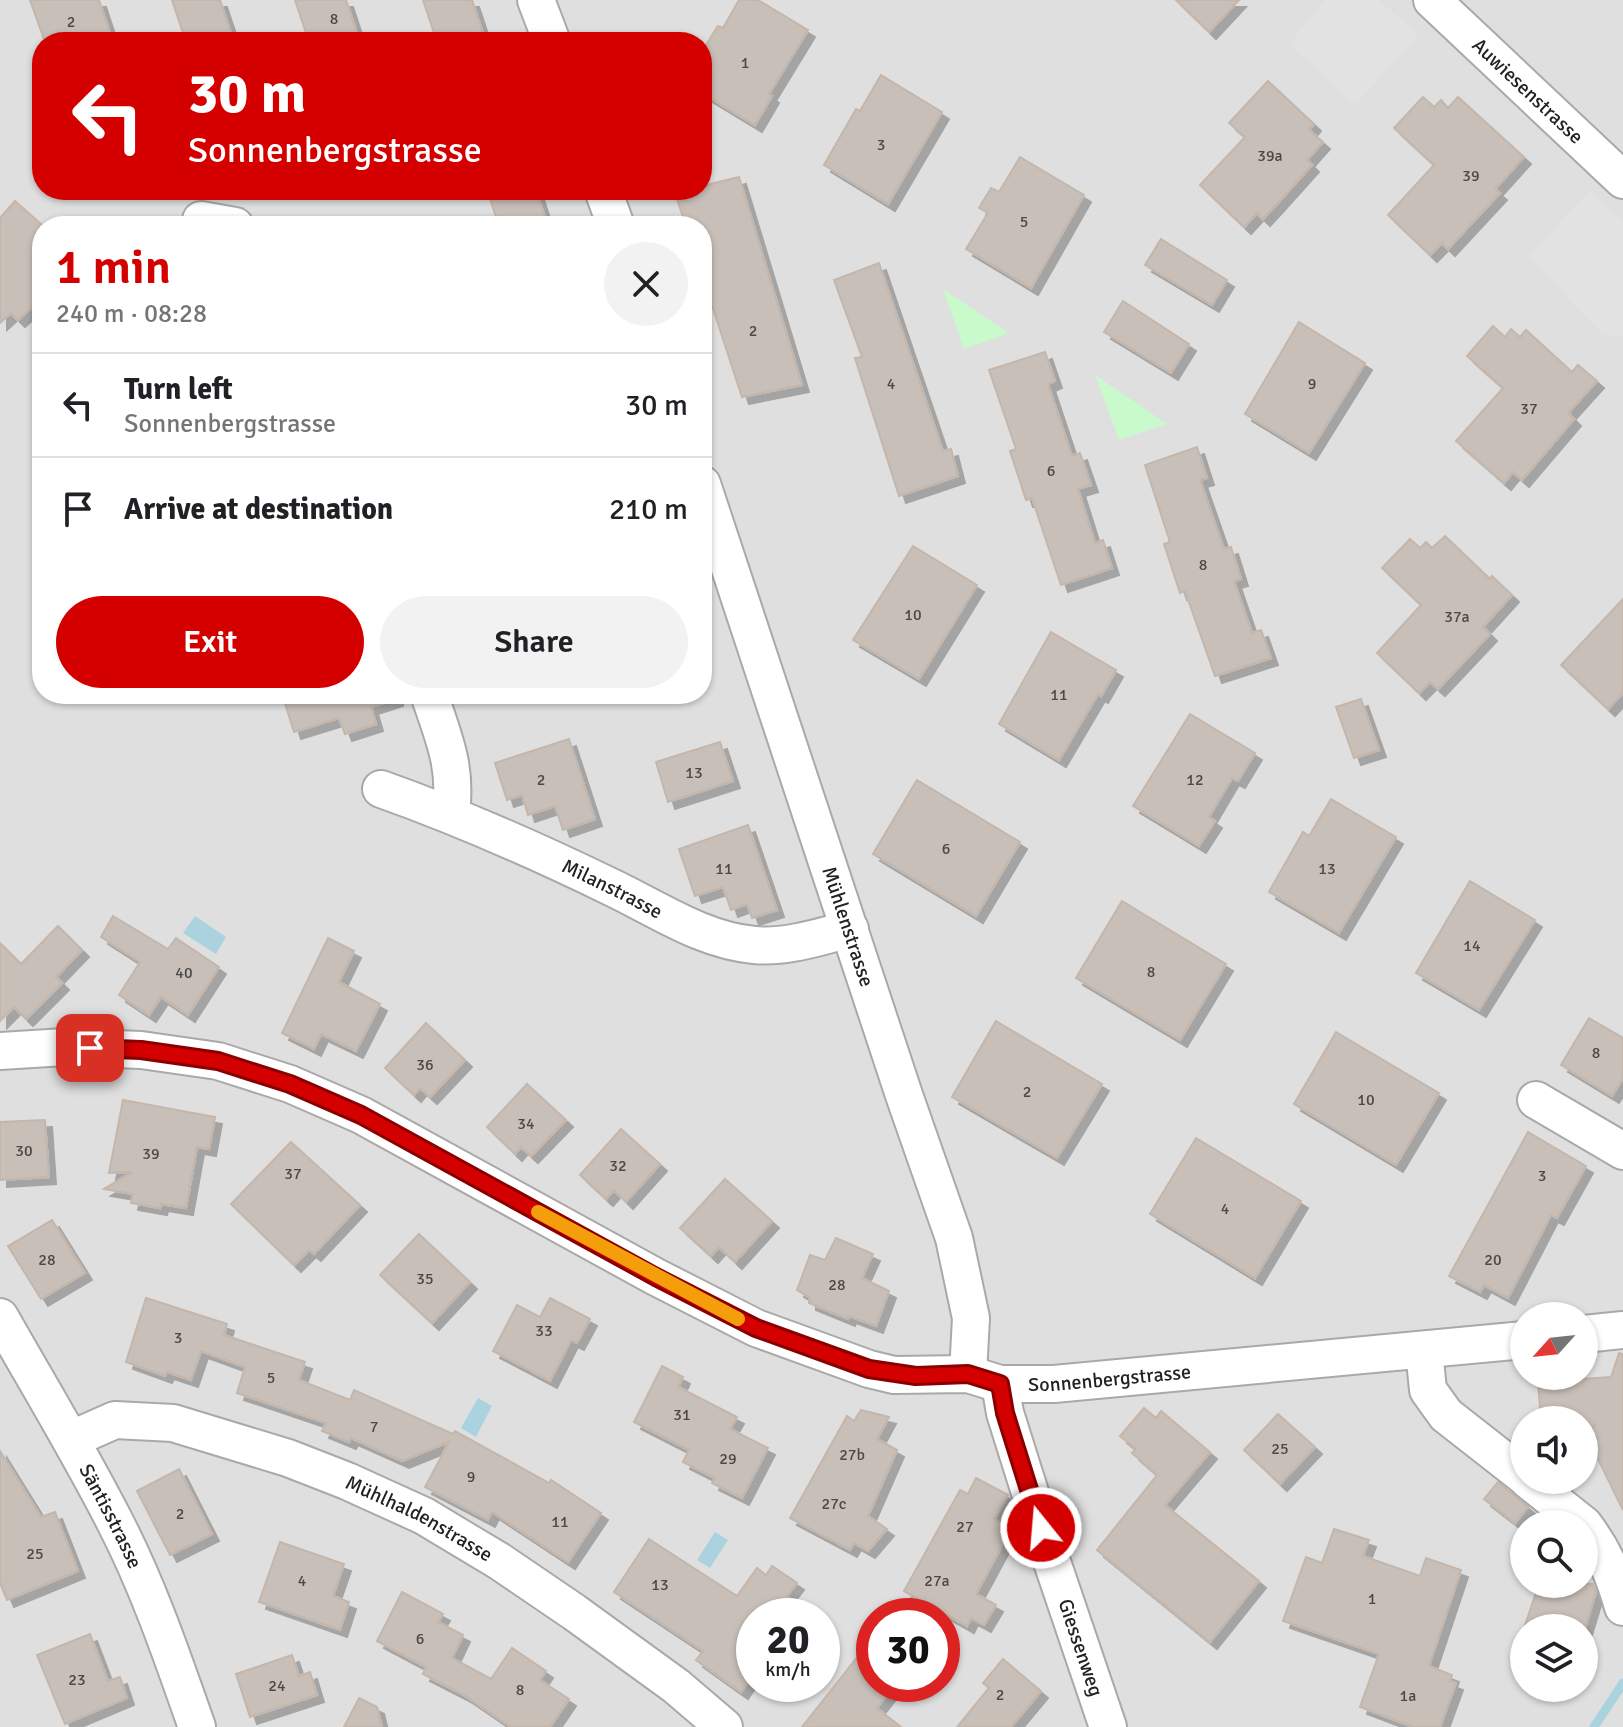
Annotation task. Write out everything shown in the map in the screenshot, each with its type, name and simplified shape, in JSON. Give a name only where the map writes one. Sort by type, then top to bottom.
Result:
[{"type":"street","points":[[536,0],[548,32]]},
{"type":"street","name":"Auwiesenstrasse","points":[[1432,0],[1623,180]]},
{"type":"street","name":"Mühlenstrasse","points":[[712,514],[954,1238],[984,1379]]},
{"type":"street","points":[[432,704],[452,761],[454,787],[451,814]]},
{"type":"street","name":"Milanstrasse","points":[[381,789],[451,814],[613,888],[702,933],[725,940],[781,945],[850,929]]},
{"type":"street","name":"Sonnenbergstrasse","points":[[0,1051],[65,1047],[141,1050],[218,1061],[290,1084],[361,1115],[656,1277],[756,1328],[869,1369],[916,1376],[1054,1384],[1510,1341]]},
{"type":"street","points":[[1536,1100],[1623,1151]]},
{"type":"street","name":"Säntisstrasse","points":[[0,1317],[72,1439],[118,1527],[169,1648],[197,1727]]},
{"type":"street","points":[[1598,1333],[1623,1330]]},
{"type":"street","points":[[1424,1350],[1428,1390],[1446,1415],[1510,1465]]},
{"type":"street","name":"Giessenweg","points":[[984,1379],[1005,1413],[1108,1727]]},
{"type":"street","name":"Mühlhaldenstrasse","points":[[72,1439],[115,1420],[173,1423],[288,1458],[347,1481],[424,1516],[499,1561],[676,1686],[724,1727]]},
{"type":"street","points":[[1546,1494],[1566,1510]]},
{"type":"street","points":[[1598,1545],[1608,1560],[1623,1607]]},
{"type":"shaded area","points":[[0,0],[1623,0],[1623,1727],[0,1727]]},
{"type":"shaded area","points":[[1325,0],[1379,0],[1419,35],[1355,105],[1289,44]]},
{"type":"shaded area","points":[[1590,190],[1623,221],[1623,337],[1603,335],[1528,256]]},
{"type":"green space","points":[[943,289],[1009,333],[964,349]]},
{"type":"green space","points":[[1095,375],[1167,424],[1119,440]]},
{"type":"water","points":[[195,916],[226,937],[216,954],[183,933]]},
{"type":"water","points":[[478,1398],[492,1406],[476,1437],[461,1428]]},
{"type":"water","points":[[715,1532],[728,1540],[710,1568],[697,1560]]},
{"type":"building","points":[[30,0],[99,0],[110,32],[41,32]]},
{"type":"building","points":[[172,0],[220,0],[231,32],[183,32]]},
{"type":"building","points":[[295,0],[346,0],[357,32],[306,32]]},
{"type":"building","points":[[423,0],[472,0],[483,32],[434,32]]},
{"type":"building","points":[[739,0],[758,0],[808,30],[769,94],[772,96],[755,125],[712,99],[712,35],[718,26],[723,28]]},
{"type":"building","points":[[1176,0],[1239,0],[1209,32]]},
{"type":"building","points":[[881,75],[942,112],[888,204],[824,165],[856,109],[860,111]]},
{"type":"building","points":[[1268,81],[1314,124],[1309,130],[1323,142],[1307,160],[1312,165],[1263,219],[1257,213],[1244,227],[1200,185],[1245,137],[1229,123]]},
{"type":"building","points":[[1423,97],[1434,107],[1441,100],[1448,108],[1458,97],[1524,157],[1495,189],[1500,193],[1448,249],[1442,243],[1430,255],[1388,215],[1434,165],[1394,128]]},
{"type":"building","points":[[1020,157],[1084,195],[1031,288],[966,249],[988,213],[979,208],[991,188],[999,192]]},
{"type":"building","points":[[739,177],[802,385],[742,397],[712,306],[712,216],[683,216],[677,200],[712,200],[712,184]]},
{"type":"building","points":[[490,200],[539,200],[545,216],[496,216]]},
{"type":"building","points":[[15,201],[32,216],[32,307],[18,320],[11,313],[0,323],[0,218]]},
{"type":"building","points":[[1161,239],[1227,280],[1212,305],[1145,265]]},
{"type":"building","points":[[879,263],[943,451],[951,449],[958,476],[899,496],[855,358],[862,357],[834,280]]},
{"type":"building","points":[[1123,301],[1189,344],[1171,373],[1104,332]]},
{"type":"building","points":[[1299,322],[1365,363],[1309,453],[1245,414]]},
{"type":"building","points":[[1493,326],[1505,337],[1511,329],[1520,337],[1526,330],[1572,372],[1578,365],[1597,381],[1568,413],[1574,419],[1522,480],[1513,472],[1504,483],[1456,441],[1503,388],[1467,356]]},
{"type":"building","points":[[1045,352],[1055,381],[1048,384],[1072,456],[1080,453],[1091,485],[1078,489],[1095,543],[1103,540],[1112,568],[1061,585],[1032,498],[1026,500],[1010,451],[1016,449],[989,370]]},
{"type":"building","points":[[1197,447],[1207,478],[1200,480],[1224,549],[1231,547],[1241,579],[1234,581],[1252,633],[1261,630],[1271,658],[1215,676],[1185,591],[1180,593],[1164,544],[1170,542],[1145,465]]},
{"type":"building","points":[[1445,536],[1490,579],[1492,576],[1512,595],[1483,627],[1490,634],[1438,689],[1430,682],[1419,693],[1377,653],[1421,605],[1382,568],[1410,539],[1420,548],[1426,542],[1432,548]]},
{"type":"building","points":[[913,546],[977,585],[919,679],[853,640]]},
{"type":"building","points":[[1623,599],[1623,693],[1608,709],[1561,665]]},
{"type":"building","points":[[1051,632],[1116,670],[1059,760],[999,724]]},
{"type":"building","points":[[1361,699],[1379,750],[1354,758],[1336,707]]},
{"type":"building","points":[[285,704],[380,704],[371,707],[376,724],[345,734],[339,718],[294,732]]},
{"type":"building","points":[[1190,714],[1255,753],[1238,781],[1232,778],[1209,817],[1215,821],[1199,846],[1133,806]]},
{"type":"building","points":[[569,739],[595,819],[563,830],[555,806],[528,815],[522,795],[507,800],[495,763]]},
{"type":"building","points":[[720,742],[733,781],[668,802],[656,762]]},
{"type":"building","points":[[917,780],[1020,842],[976,916],[873,854]]},
{"type":"building","points":[[1331,799],[1396,837],[1339,933],[1269,892],[1303,832],[1309,836]]},
{"type":"building","points":[[748,825],[777,910],[752,918],[747,904],[731,910],[723,887],[695,896],[679,849]]},
{"type":"building","points":[[1470,881],[1535,920],[1479,1010],[1416,973]]},
{"type":"building","points":[[1122,901],[1226,964],[1180,1040],[1076,978]]},
{"type":"building","points":[[113,916],[168,949],[176,938],[219,967],[188,1015],[161,997],[149,1015],[119,995],[140,962],[101,937]]},
{"type":"building","points":[[58,926],[82,950],[56,977],[62,983],[26,1019],[14,1007],[0,1021],[0,943],[21,964]]},
{"type":"building","points":[[328,938],[354,951],[339,982],[380,1004],[356,1051],[321,1034],[314,1049],[282,1033]]},
{"type":"building","points":[[1589,1018],[1623,1038],[1623,1078],[1612,1096],[1561,1065]]},
{"type":"building","points":[[996,1021],[1102,1084],[1057,1158],[952,1097]]},
{"type":"building","points":[[426,1023],[465,1060],[430,1097],[420,1088],[414,1095],[385,1068]]},
{"type":"building","points":[[1336,1032],[1439,1093],[1396,1165],[1294,1104]]},
{"type":"building","points":[[527,1084],[566,1120],[531,1156],[521,1147],[515,1154],[487,1127]]},
{"type":"building","points":[[123,1100],[215,1117],[209,1149],[197,1147],[186,1208],[131,1203],[133,1194],[104,1189],[132,1172],[109,1173]]},
{"type":"building","points":[[45,1120],[49,1177],[0,1180],[0,1122]]},
{"type":"building","points":[[621,1129],[660,1164],[626,1202],[614,1190],[606,1199],[580,1175]]},
{"type":"building","points":[[1528,1132],[1586,1166],[1557,1218],[1551,1215],[1508,1298],[1484,1285],[1480,1292],[1449,1276]]},
{"type":"building","points":[[1196,1138],[1301,1201],[1255,1278],[1150,1214]]},
{"type":"building","points":[[291,1142],[360,1205],[314,1254],[309,1250],[294,1265],[231,1204]]},
{"type":"building","points":[[725,1179],[772,1221],[735,1262],[719,1247],[711,1256],[680,1228]]},
{"type":"building","points":[[52,1220],[85,1273],[41,1299],[8,1246]]},
{"type":"building","points":[[419,1234],[470,1282],[432,1323],[380,1275]]},
{"type":"building","points":[[836,1238],[873,1254],[862,1278],[889,1291],[876,1326],[849,1316],[848,1319],[809,1303],[809,1297],[797,1290],[810,1255],[825,1260]]},
{"type":"building","points":[[146,1298],[227,1324],[224,1335],[305,1362],[299,1380],[350,1400],[354,1390],[453,1434],[455,1431],[549,1483],[551,1480],[601,1513],[568,1562],[492,1512],[488,1520],[425,1487],[449,1442],[402,1461],[351,1438],[349,1442],[322,1431],[326,1423],[237,1393],[245,1367],[201,1351],[191,1380],[167,1372],[165,1376],[126,1362]]},
{"type":"building","points":[[550,1298],[590,1319],[577,1343],[571,1340],[550,1381],[493,1351],[517,1305],[540,1317]]},
{"type":"building","points":[[1619,1353],[1623,1354],[1623,1510],[1598,1459],[1598,1406],[1540,1406],[1539,1390],[1598,1390],[1598,1378],[1611,1377]]},
{"type":"building","points":[[662,1366],[683,1377],[678,1387],[737,1417],[730,1429],[768,1448],[742,1498],[712,1483],[715,1478],[683,1462],[689,1450],[634,1422]]},
{"type":"building","points":[[1144,1408],[1156,1418],[1161,1411],[1210,1452],[1165,1505],[1259,1581],[1210,1642],[1097,1550],[1157,1475],[1132,1453],[1136,1449],[1120,1436]]},
{"type":"building","points":[[861,1410],[889,1417],[877,1439],[897,1450],[868,1516],[887,1529],[868,1551],[854,1543],[850,1550],[790,1518],[847,1416],[854,1421]]},
{"type":"building","points":[[1278,1414],[1315,1447],[1280,1484],[1244,1450]]},
{"type":"building","points":[[0,1451],[41,1517],[55,1512],[78,1571],[7,1600],[0,1583]]},
{"type":"building","points":[[179,1469],[212,1534],[170,1555],[137,1491]]},
{"type":"building","points":[[976,1478],[1008,1495],[994,1519],[1011,1529],[976,1594],[996,1605],[984,1625],[971,1618],[967,1626],[960,1622],[960,1598],[917,1598],[904,1591],[960,1490],[968,1494]]},
{"type":"building","points":[[1498,1482],[1528,1507],[1526,1510],[1510,1510],[1510,1519],[1484,1499]]},
{"type":"building","points":[[1334,1529],[1369,1540],[1363,1556],[1420,1576],[1426,1558],[1461,1570],[1429,1666],[1452,1675],[1450,1681],[1456,1683],[1440,1727],[1413,1727],[1360,1707],[1379,1654],[1283,1621],[1306,1557],[1322,1563]]},
{"type":"building","points":[[649,1539],[737,1596],[757,1568],[766,1575],[772,1566],[797,1583],[787,1596],[790,1598],[736,1598],[736,1688],[696,1660],[703,1651],[614,1592]]},
{"type":"building","points":[[280,1542],[344,1564],[333,1596],[349,1602],[340,1630],[259,1602]]},
{"type":"building","points":[[402,1592],[443,1614],[438,1622],[463,1635],[452,1658],[491,1679],[512,1648],[546,1671],[540,1680],[569,1699],[550,1727],[511,1727],[464,1695],[423,1674],[426,1667],[377,1641]]},
{"type":"building","points":[[1534,1598],[1594,1598],[1589,1614],[1529,1614]]},
{"type":"building","points":[[90,1634],[108,1681],[120,1677],[127,1698],[65,1724],[37,1655]]},
{"type":"building","points":[[292,1655],[299,1676],[310,1672],[317,1695],[250,1717],[236,1674]]},
{"type":"building","points":[[856,1659],[856,1702],[882,1702],[877,1708],[901,1727],[802,1727],[822,1702],[840,1702],[840,1679]]},
{"type":"building","points":[[1003,1659],[1041,1691],[1011,1727],[957,1727],[989,1688],[983,1683]]},
{"type":"building","points":[[359,1698],[377,1707],[382,1727],[344,1727]]},
{"type":"waterway","points":[[1594,1727],[1623,1683]]},
{"type":"slow traffic","points":[[538,1212],[738,1319]]},
{"type":"route","points":[[90,1048],[141,1050],[218,1061],[290,1084],[361,1115],[656,1277],[756,1328],[894,1375],[968,1374],[1000,1384],[1005,1413],[1041,1528]]}]
